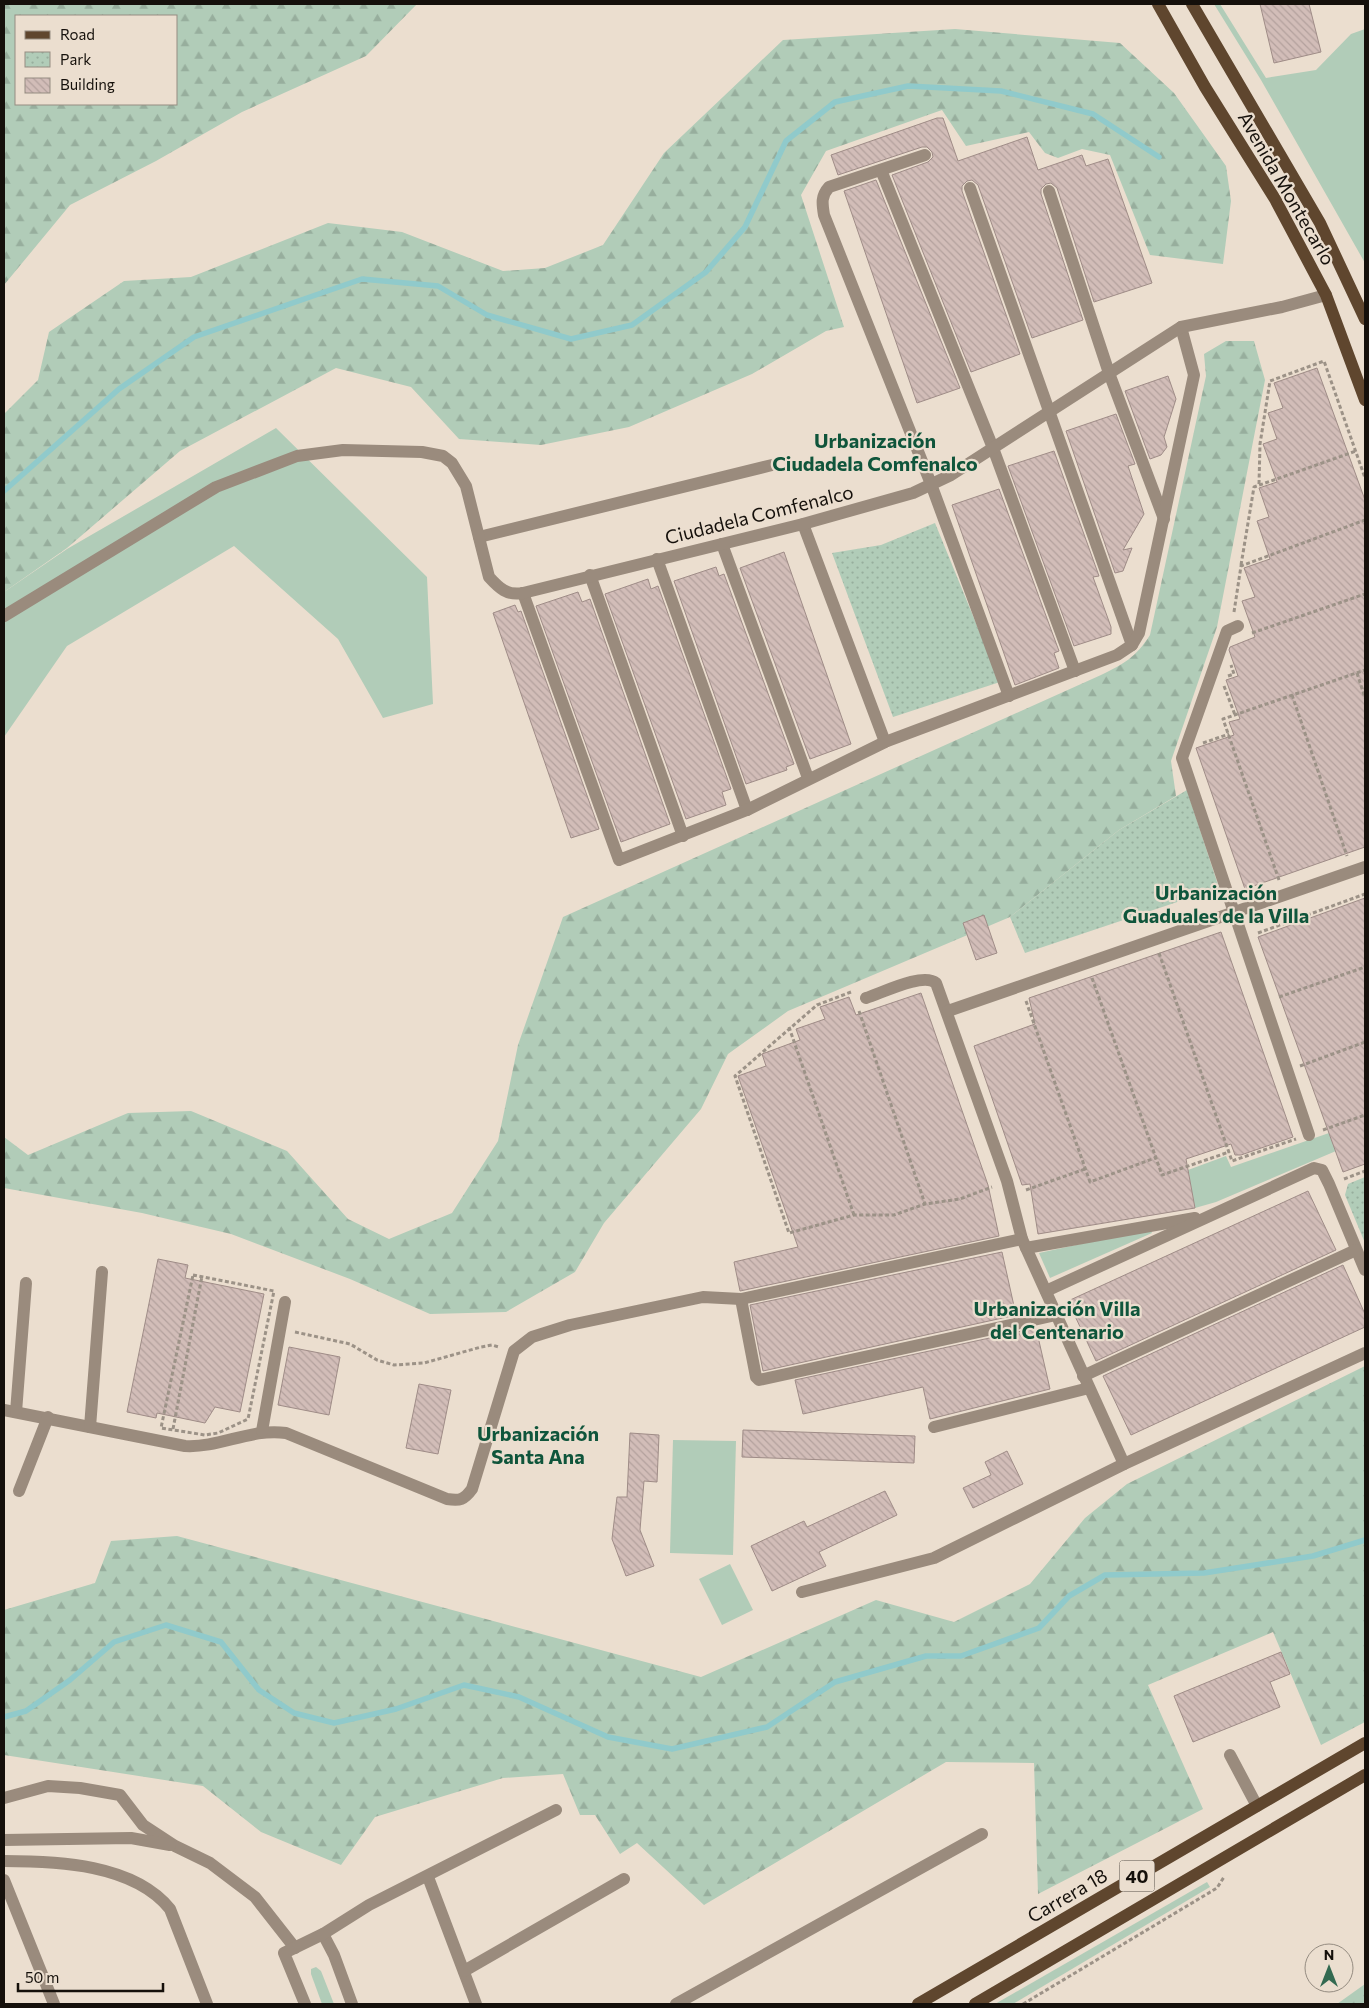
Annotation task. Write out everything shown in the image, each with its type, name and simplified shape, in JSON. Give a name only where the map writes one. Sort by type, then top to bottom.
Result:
[{"type":"main road","name":"Avenida Montecarlo","points":[[1158,4],[1204,87],[1275,199],[1326,295],[1365,400]]},
{"type":"main road","name":"Avenida Montecarlo","points":[[1192,4],[1320,223],[1364,313]]},
{"type":"main road","name":"Carrera 18","points":[[918,2004],[1365,1743]]},
{"type":"main road","name":"40","points":[[975,2004],[1365,1775]]},
{"type":"street","points":[[925,155],[829,187],[823,193],[822,204],[824,215],[931,484],[1010,696]]},
{"type":"street","points":[[881,170],[993,448],[1075,671]]},
{"type":"street","points":[[970,188],[1132,645]]},
{"type":"street","points":[[1048,191],[1109,373],[1164,519]]},
{"type":"street","name":"Ciudadela Comfenalco","points":[[479,537],[489,576],[499,588],[508,593],[523,593],[803,524],[912,493],[951,475],[1181,327],[1282,307],[1326,295]]},
{"type":"street","points":[[523,593],[619,860],[748,810],[808,778],[885,742],[1117,655],[1132,645],[1139,632],[1194,375],[1181,327]]},
{"type":"street","points":[[4,616],[216,487],[297,456],[343,450],[422,452],[443,456],[452,463],[466,486],[479,537],[772,464]]},
{"type":"street","points":[[803,524],[885,742]]},
{"type":"street","points":[[722,544],[808,778]]},
{"type":"street","points":[[657,559],[748,810]]},
{"type":"street","points":[[590,575],[683,836]]},
{"type":"street","points":[[1238,626],[1227,631],[1182,758],[1309,1135]]},
{"type":"street","points":[[948,1011],[1365,866]]},
{"type":"street","points":[[859,999],[926,978],[936,983],[948,1011],[1006,1181],[1024,1243],[1124,1464]]},
{"type":"street","points":[[1046,1291],[1314,1168],[1322,1170],[1365,1270]]},
{"type":"street","points":[[26,1283],[10,1411],[48,1417],[168,1444],[197,1447],[262,1431],[286,1433],[447,1499],[459,1501],[466,1497],[472,1489],[514,1351],[532,1337],[570,1325],[703,1297],[741,1299],[1024,1243],[1212,1215]]},
{"type":"street","points":[[934,1427],[1086,1382],[1356,1250]]},
{"type":"street","points":[[90,1426],[102,1272]]},
{"type":"street","points":[[741,1299],[759,1380],[1056,1315]]},
{"type":"street","points":[[262,1431],[285,1302]]},
{"type":"street","points":[[802,1592],[934,1558],[1124,1464],[1365,1353]]},
{"type":"street","points":[[19,1491],[48,1417]]},
{"type":"street","points":[[1230,1755],[1256,1806]]},
{"type":"street","points":[[4,1798],[48,1786],[80,1788],[120,1795],[144,1825],[175,1846],[210,1863],[255,1897],[295,1948]]},
{"type":"street","points":[[305,2004],[284,1953],[323,1934],[369,1906],[556,1810]]},
{"type":"street","points":[[676,2004],[982,1834]]},
{"type":"street","points":[[4,1840],[131,1838],[175,1846]]},
{"type":"street","points":[[4,1861],[54,1861],[92,1868],[146,1886],[161,1898],[170,1909],[207,2004]]},
{"type":"street","points":[[428,1877],[476,2004]]},
{"type":"street","points":[[464,1971],[624,1879]]},
{"type":"street","points":[[4,1880],[54,2004]]},
{"type":"street","points":[[323,1934],[334,1955],[352,2004]]},
{"type":"path","points":[[1259,484],[1260,444],[1270,381],[1324,361],[1365,478]]},
{"type":"path","points":[[1238,626],[1233,608],[1254,487],[1356,451]]},
{"type":"path","points":[[1241,566],[1365,520]]},
{"type":"path","points":[[1224,643],[1365,594]]},
{"type":"path","points":[[1280,883],[1223,719],[1365,670]]},
{"type":"path","points":[[1357,673],[1365,698]]},
{"type":"path","points":[[1292,695],[1348,859]]},
{"type":"path","points":[[1242,939],[1365,894]]},
{"type":"path","points":[[1154,940],[1232,1161]]},
{"type":"path","points":[[1087,963],[1162,1176],[1229,1152]]},
{"type":"path","points":[[1264,1003],[1365,967]]},
{"type":"path","points":[[1021,986],[1090,1182],[1156,1158]]},
{"type":"path","points":[[924,1204],[859,999],[853,992],[817,1005],[789,1027],[735,1076],[790,1233],[854,1215],[894,1215],[924,1204],[960,1199],[1006,1181]]},
{"type":"path","points":[[789,1027],[854,1215]]},
{"type":"path","points":[[1287,1070],[1365,1042]]},
{"type":"path","points":[[1011,1196],[1085,1169]]},
{"type":"path","points":[[1329,1184],[1365,1171]]},
{"type":"path","points":[[161,1428],[193,1275],[274,1291]]},
{"type":"path","points":[[173,1430],[202,1276]]},
{"type":"path","points":[[280,1329],[350,1344],[377,1360],[394,1365],[424,1364],[492,1345],[514,1351]]},
{"type":"path","points":[[1023,2004],[1218,1888]]},
{"type":"green space","points":[[4,4],[417,4],[366,56],[242,112],[156,161],[70,205],[4,285]]},
{"type":"green space","points":[[1214,4],[1220,4],[1266,78],[1316,70],[1351,34],[1365,29],[1365,263],[1261,80]]},
{"type":"green space","points":[[955,29],[1120,43],[1174,93],[1226,166],[1231,201],[1223,264],[1150,255],[1110,155],[1082,149],[1058,158],[1045,153],[1029,132],[966,146],[942,110],[826,151],[801,195],[844,327],[826,331],[752,374],[629,427],[541,445],[459,439],[411,387],[336,368],[180,451],[67,548],[4,592],[4,414],[38,380],[49,332],[124,281],[191,277],[328,223],[402,232],[503,271],[545,268],[603,245],[664,153],[783,40]]},
{"type":"green space","points":[[1226,341],[1254,341],[1265,380],[1217,627],[1171,761],[1176,796],[1119,830],[1010,917],[788,1011],[728,1054],[701,1109],[604,1223],[575,1272],[506,1312],[430,1314],[350,1279],[231,1234],[142,1213],[4,1188],[4,1137],[28,1155],[128,1113],[191,1111],[287,1151],[348,1219],[389,1239],[452,1213],[498,1141],[518,1045],[563,917],[1101,675],[1123,663],[1140,649],[1150,635],[1206,376],[1204,354]]},
{"type":"green space","points":[[276,428],[427,577],[433,704],[383,718],[338,639],[234,546],[67,646],[4,737],[4,592],[67,549]]},
{"type":"green space","points":[[935,523],[1000,682],[893,717],[832,553],[881,545]]},
{"type":"green space","points":[[1187,790],[1219,888],[1025,953],[1010,917],[1119,830]]},
{"type":"green space","points":[[1329,1133],[1336,1151],[1216,1202],[1195,1208],[1188,1170],[1226,1156],[1231,1167]]},
{"type":"green space","points":[[1365,1177],[1365,1243],[1345,1195],[1348,1184]]},
{"type":"green space","points":[[1150,1229],[1152,1233],[1050,1278],[1039,1253]]},
{"type":"green space","points":[[1365,1366],[1365,1722],[1321,1745],[1273,1632],[1148,1685],[1203,1809],[1038,1894],[1034,1763],[946,1762],[704,1905],[637,1843],[620,1854],[595,1815],[580,1815],[563,1774],[503,1778],[375,1817],[341,1865],[261,1832],[203,1786],[4,1755],[4,1610],[95,1583],[111,1541],[177,1536],[701,1677],[876,1600],[954,1622],[1030,1584],[1085,1518],[1127,1484]]},
{"type":"green space","points":[[673,1440],[736,1441],[733,1555],[670,1553]]},
{"type":"green space","points":[[730,1564],[753,1610],[722,1625],[699,1579]]},
{"type":"green space","points":[[1207,1882],[1210,1887],[1013,2004],[995,2004]]},
{"type":"green space","points":[[316,1967],[321,1971],[334,2004],[322,2004],[311,1974],[311,1969]]},
{"type":"green space","points":[[1365,1984],[1365,2004],[1337,2004],[1354,1993]]},
{"type":"building","points":[[1260,4],[1309,4],[1321,52],[1274,63]]},
{"type":"building","points":[[937,118],[943,118],[958,161],[1027,137],[1038,170],[1082,155],[1086,166],[1108,159],[1152,283],[1094,302],[1057,188],[1051,183],[1046,184],[1041,189],[1041,194],[1083,320],[1032,338],[978,185],[972,180],[967,181],[962,186],[962,191],[1020,354],[971,372],[892,175],[928,162],[933,157],[932,152],[927,147],[922,147],[838,175],[831,155]]},
{"type":"building","points":[[876,180],[960,388],[917,403],[844,191]]},
{"type":"building","points":[[1317,368],[1365,500],[1365,847],[1245,889],[1196,748],[1234,735],[1229,722],[1240,719],[1226,680],[1238,676],[1229,650],[1230,647],[1255,637],[1242,601],[1255,597],[1244,568],[1270,559],[1257,521],[1269,517],[1259,488],[1277,482],[1263,444],[1277,439],[1268,413],[1283,408],[1274,383]]},
{"type":"building","points":[[1168,376],[1176,399],[1164,437],[1167,447],[1161,455],[1150,459],[1125,391]]},
{"type":"building","points":[[1116,414],[1135,464],[1128,466],[1144,514],[1123,550],[1132,548],[1123,571],[1115,573],[1066,431]]},
{"type":"building","points":[[1054,451],[1099,576],[1093,577],[1111,627],[1111,634],[1074,646],[1008,466]]},
{"type":"building","points":[[999,489],[1059,651],[1054,653],[1059,668],[1015,685],[952,505]]},
{"type":"building","points":[[784,552],[851,744],[810,759],[740,568]]},
{"type":"building","points":[[716,567],[719,576],[724,574],[794,764],[786,767],[787,770],[746,784],[674,581]]},
{"type":"building","points":[[648,579],[651,589],[658,586],[731,789],[722,792],[726,805],[686,819],[605,594]]},
{"type":"building","points":[[578,592],[582,602],[590,599],[670,824],[621,842],[536,606]]},
{"type":"building","points":[[515,605],[518,612],[521,611],[599,829],[571,838],[493,613]]},
{"type":"building","points":[[1365,898],[1365,1164],[1343,1172],[1258,937]]},
{"type":"building","points":[[984,915],[997,953],[976,960],[963,923]]},
{"type":"building","points":[[1221,932],[1293,1137],[1241,1155],[1235,1155],[1231,1144],[1186,1159],[1195,1208],[1038,1234],[1030,1184],[1022,1185],[974,1046],[1035,1024],[1029,998]]},
{"type":"building","points":[[921,993],[988,1185],[999,1236],[740,1291],[734,1262],[798,1247],[738,1076],[766,1066],[762,1054],[800,1040],[796,1029],[825,1019],[820,1007],[849,997],[856,1015]]},
{"type":"building","points":[[1308,1191],[1336,1250],[1096,1361],[1068,1301]]},
{"type":"building","points":[[1002,1252],[1016,1315],[763,1371],[750,1305]]},
{"type":"building","points":[[158,1259],[188,1265],[185,1278],[264,1294],[240,1412],[215,1407],[205,1423],[157,1413],[156,1418],[127,1412]]},
{"type":"building","points":[[1343,1265],[1365,1314],[1365,1327],[1131,1435],[1103,1376]]},
{"type":"building","points":[[1036,1328],[1050,1389],[930,1419],[923,1387],[803,1414],[795,1380]]},
{"type":"building","points":[[289,1347],[340,1357],[329,1415],[278,1405]]},
{"type":"building","points":[[419,1384],[451,1390],[438,1454],[406,1448]]},
{"type":"building","points":[[743,1430],[915,1436],[914,1463],[742,1457]]},
{"type":"building","points":[[630,1433],[659,1435],[657,1482],[644,1481],[640,1530],[654,1566],[626,1576],[612,1539],[617,1497],[627,1497]]},
{"type":"building","points":[[1007,1451],[1023,1484],[973,1508],[963,1488],[991,1475],[985,1462]]},
{"type":"building","points":[[885,1491],[897,1515],[819,1552],[826,1566],[772,1591],[751,1546],[804,1521],[807,1527]]},
{"type":"building","points":[[1281,1652],[1290,1674],[1270,1682],[1280,1707],[1193,1742],[1174,1696]]},
{"type":"waterway","points":[[4,491],[119,389],[194,337],[362,279],[438,286],[487,315],[571,339],[632,325],[706,272],[745,227],[786,141],[835,102],[908,86],[1001,91],[1093,114],[1159,157]]},
{"type":"waterway","points":[[4,1717],[26,1711],[70,1680],[114,1642],[166,1625],[221,1642],[259,1690],[294,1713],[334,1723],[396,1709],[464,1685],[519,1697],[608,1737],[672,1749],[767,1727],[835,1682],[926,1656],[961,1656],[1039,1628],[1069,1596],[1105,1575],[1204,1573],[1313,1556],[1365,1540]]},
{"type":"district","name":"Urbanización Ciudadela Comfenalco","points":[[875,452]]},
{"type":"district","name":"Urbanización Guaduales de la Villa","points":[[1216,904]]},
{"type":"district","name":"Urbanización Villa del Centenario","points":[[1057,1320]]},
{"type":"district","name":"Urbanización Santa Ana","points":[[538,1444]]}]
